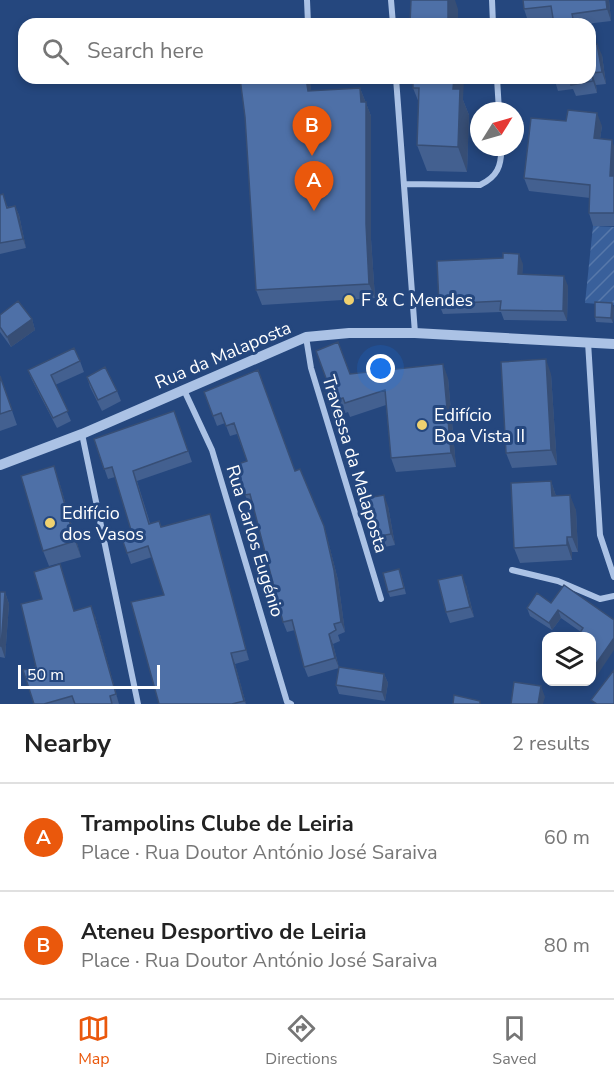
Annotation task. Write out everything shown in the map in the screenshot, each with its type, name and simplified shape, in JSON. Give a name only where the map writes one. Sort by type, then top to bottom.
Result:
[{"type":"street","points":[[307,0],[308,18]]},
{"type":"street","points":[[391,0],[392,18]]},
{"type":"street","points":[[492,0],[493,18]]},
{"type":"street","points":[[396,84],[415,333]]},
{"type":"street","points":[[497,84],[498,102]]},
{"type":"street","points":[[404,184],[480,185],[491,180],[498,170],[500,156]]},
{"type":"street","name":"Rua da Malaposta","points":[[0,465],[82,434],[306,337],[349,333],[415,333],[614,344]]},
{"type":"street","name":"Travessa da Malaposta","points":[[306,337],[310,368],[381,599]]},
{"type":"street","points":[[588,342],[600,535],[614,577]]},
{"type":"street","name":"Rua Carlos Eugénio","points":[[184,389],[212,450],[288,703]]},
{"type":"street","points":[[82,434],[138,704]]},
{"type":"street","points":[[512,570],[558,581],[600,599],[614,596]]},
{"type":"shaded area","points":[[593,226],[614,227],[614,305],[585,303]]},
{"type":"building","points":[[411,0],[448,0],[448,18],[410,18]]},
{"type":"building","points":[[523,0],[606,0],[607,9],[572,14],[573,18],[553,18],[551,6],[524,9]]},
{"type":"building","points":[[597,44],[602,72],[596,73]]},
{"type":"building","points":[[241,84],[307,84],[308,91],[360,88],[361,102],[366,102],[366,224],[369,284],[256,290]]},
{"type":"building","points":[[413,84],[453,84],[453,89],[460,89],[458,147],[417,145],[419,88],[413,88]]},
{"type":"building","points":[[568,110],[597,113],[594,138],[612,140],[610,176],[614,176],[614,213],[589,213],[590,185],[524,178],[531,118],[566,121]]},
{"type":"building","points":[[3,194],[7,208],[15,206],[23,239],[0,243],[0,195]]},
{"type":"building","points":[[503,253],[519,254],[518,274],[564,276],[563,311],[500,310],[501,301],[439,304],[437,261],[503,258]]},
{"type":"building","points":[[18,301],[32,319],[7,337],[0,327],[0,315]]},
{"type":"building","points":[[595,302],[612,303],[611,318],[595,317]]},
{"type":"building","points":[[338,342],[350,374],[443,364],[451,453],[391,458],[385,390],[345,403],[343,398],[328,403],[322,382],[327,381],[316,351]]},
{"type":"building","points":[[74,348],[80,361],[51,375],[68,411],[53,418],[28,370]]},
{"type":"building","points":[[546,359],[551,450],[506,453],[501,362]]},
{"type":"building","points":[[105,367],[117,391],[98,400],[87,377]]},
{"type":"building","points":[[258,370],[295,471],[300,469],[324,526],[334,570],[341,622],[334,624],[336,630],[329,634],[335,658],[304,667],[292,620],[283,622],[250,494],[245,495],[235,465],[247,461],[234,423],[226,426],[221,413],[213,416],[204,392]]},
{"type":"building","points":[[0,376],[12,410],[0,414]]},
{"type":"building","points":[[174,411],[188,451],[133,471],[149,524],[159,521],[161,527],[210,514],[246,650],[231,653],[244,701],[232,704],[159,704],[131,602],[164,595],[148,546],[127,553],[120,533],[131,530],[112,467],[104,469],[94,439]]},
{"type":"building","name":"Edifício dos Vasos","points":[[54,466],[75,541],[43,551],[21,476]]},
{"type":"building","points":[[551,481],[552,496],[570,495],[572,537],[567,537],[567,545],[514,548],[511,483]]},
{"type":"building","points":[[384,495],[391,534],[370,538],[362,499]]},
{"type":"building","points":[[60,564],[74,611],[91,606],[116,694],[110,696],[112,704],[75,704],[72,696],[44,704],[34,704],[23,670],[36,667],[21,604],[42,599],[34,572]]},
{"type":"building","points":[[399,569],[404,588],[388,592],[383,573]]},
{"type":"building","points":[[462,575],[470,607],[446,612],[438,580]]},
{"type":"building","points":[[564,585],[614,620],[614,638],[596,664],[596,632],[580,632],[583,628],[558,610],[549,623],[527,608],[537,593],[551,603]]},
{"type":"building","points":[[0,592],[5,592],[1,646],[0,646]]},
{"type":"building","points":[[339,667],[384,674],[382,692],[336,685]]},
{"type":"building","points":[[614,670],[614,704],[597,704],[591,700]]},
{"type":"building","points":[[514,682],[541,686],[538,704],[511,704]]},
{"type":"building","points":[[454,695],[480,701],[480,704],[453,704]]},
{"type":"place","name":"Ateneu Desportivo de Leiria","points":[[312,156]]},
{"type":"place","name":"Trampolins Clube de Leiria","points":[[314,211]]},
{"type":"place","name":"F & C Mendes","points":[[349,300]]},
{"type":"place","name":"Edifício Boa Vista II","points":[[422,425]]},
{"type":"place","name":"Edifício dos Vasos","points":[[50,523]]}]
